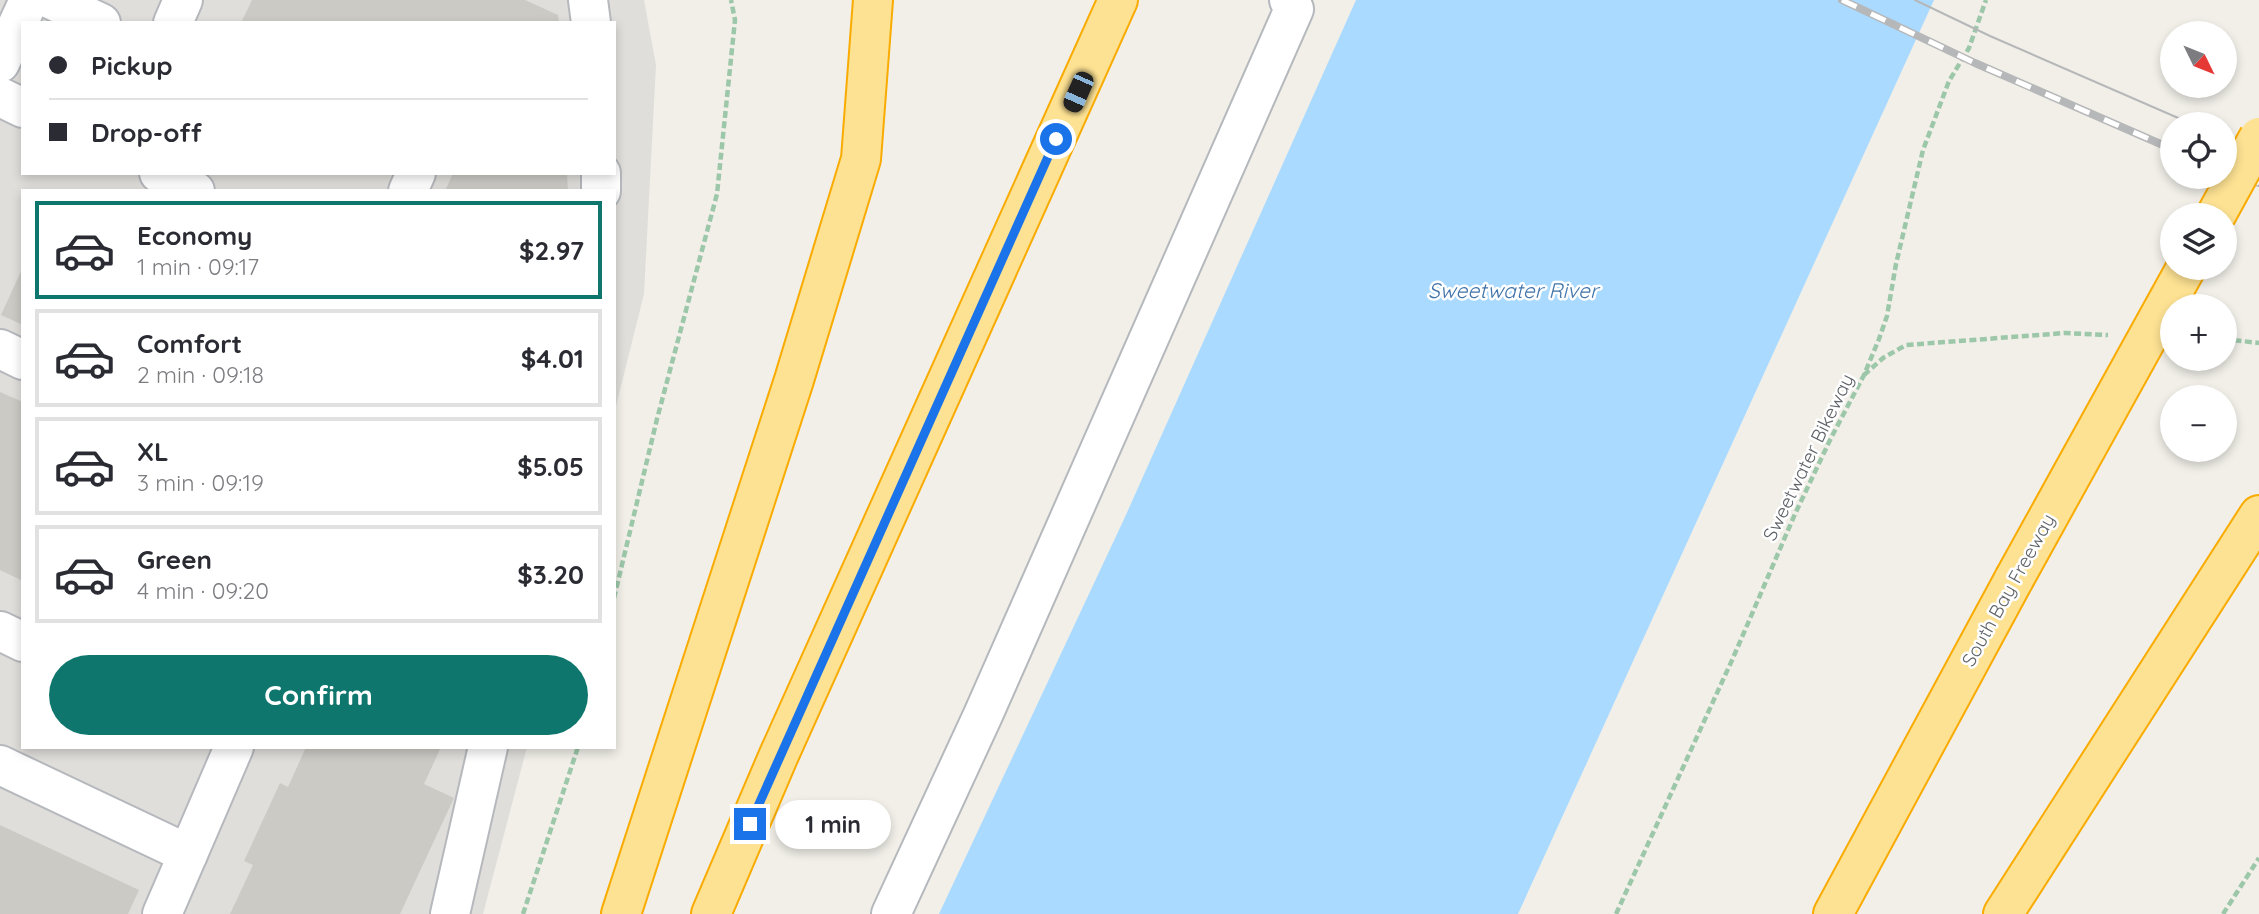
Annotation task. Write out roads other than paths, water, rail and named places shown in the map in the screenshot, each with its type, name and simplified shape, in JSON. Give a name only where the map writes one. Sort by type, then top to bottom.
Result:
[{"type":"highway","points":[[621,914],[794,380],[861,159],[873,0]]},
{"type":"highway","points":[[711,914],[1118,0]]},
{"type":"highway","points":[[2223,203],[2259,137]]},
{"type":"highway","name":"South Bay Freeway","points":[[1833,914],[2179,280]]},
{"type":"highway","points":[[2003,914],[2259,515]]},
{"type":"street","points":[[0,63],[29,0]]},
{"type":"street","points":[[52,0],[97,21]]},
{"type":"street","points":[[174,21],[183,0]]},
{"type":"street","points":[[588,0],[591,21]]},
{"type":"street","points":[[891,914],[983,715],[1294,9],[1289,0]]},
{"type":"street","points":[[0,97],[21,107]]},
{"type":"street","points":[[163,175],[191,189]]},
{"type":"street","points":[[0,349],[21,359]]},
{"type":"street","points":[[0,631],[21,641]]},
{"type":"street","points":[[162,914],[233,749]]},
{"type":"street","points":[[450,914],[488,749]]},
{"type":"street","points":[[0,765],[188,854]]},
{"type":"water","name":"Sweetwater River","points":[[1356,0],[1934,0],[1518,914],[939,914],[1125,517]]},
{"type":"tram line","points":[[1915,0],[1990,36],[2164,112]]},
{"type":"tram line","points":[[2237,142],[2259,150]]},
{"type":"railway","points":[[1842,0],[1975,63],[2160,144]]},
{"type":"railway","points":[[2237,175],[2259,183]]}]
